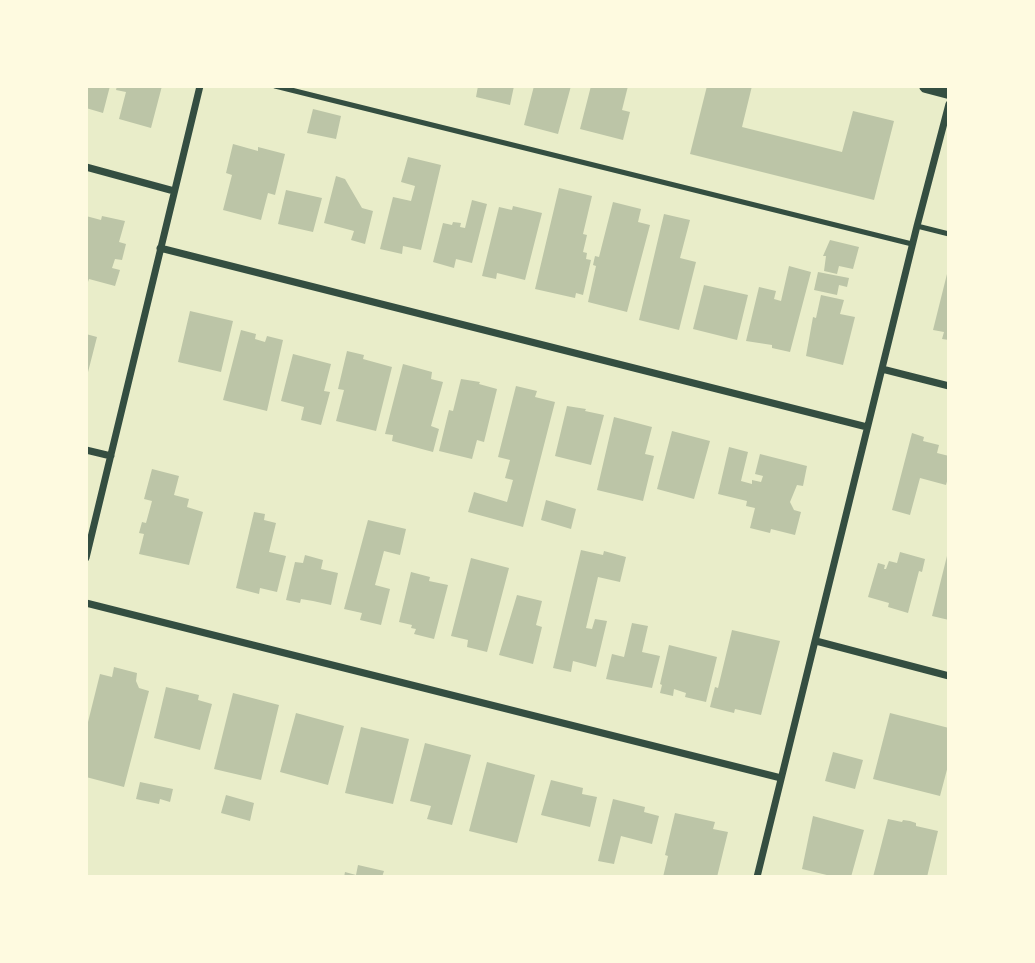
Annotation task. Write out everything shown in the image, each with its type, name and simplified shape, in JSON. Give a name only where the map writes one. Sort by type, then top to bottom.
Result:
[{"type":"main road","points":[[926,86],[949,92]]},
{"type":"street","points":[[86,558],[200,86]]},
{"type":"street","points":[[757,877],[912,244],[949,104]]},
{"type":"street","points":[[86,167],[174,191]]},
{"type":"street","points":[[160,248],[867,427]]},
{"type":"street","points":[[882,369],[949,386]]},
{"type":"street","points":[[86,450],[111,457]]},
{"type":"street","points":[[86,603],[780,778]]},
{"type":"street","points":[[816,641],[949,676]]},
{"type":"lane","points":[[275,86],[912,244]]},
{"type":"lane","points":[[917,226],[949,234]]},
{"type":"building","points":[[86,86],[110,86],[103,113],[86,108]]},
{"type":"building","points":[[117,86],[162,86],[151,128],[119,119],[126,92],[116,90]]},
{"type":"building","points":[[478,86],[514,86],[510,105],[476,97]]},
{"type":"building","points":[[534,86],[571,86],[558,134],[524,125]]},
{"type":"building","points":[[591,86],[628,86],[622,110],[630,112],[623,140],[580,129]]},
{"type":"building","points":[[707,86],[752,86],[742,127],[842,152],[853,111],[894,121],[874,200],[690,154]]},
{"type":"building","points":[[313,109],[341,116],[336,139],[307,133]]},
{"type":"building","points":[[233,144],[258,151],[258,147],[285,154],[275,195],[268,193],[261,220],[223,210],[232,175],[226,173]]},
{"type":"building","points":[[408,157],[441,165],[421,250],[403,246],[402,254],[380,249],[393,197],[411,201],[415,186],[401,182]]},
{"type":"building","points":[[336,176],[345,179],[362,208],[373,211],[365,244],[351,240],[354,231],[324,223]]},
{"type":"building","points":[[559,188],[592,196],[583,234],[587,235],[583,252],[587,253],[586,259],[591,260],[583,295],[576,293],[575,298],[535,289]]},
{"type":"building","points":[[286,190],[322,198],[313,232],[278,224]]},
{"type":"building","points":[[472,200],[487,204],[472,263],[456,259],[454,268],[433,262],[443,223],[461,223],[460,227],[465,228]]},
{"type":"building","points":[[613,202],[641,209],[638,222],[650,225],[627,312],[588,302],[596,266],[593,265],[595,256],[599,257]]},
{"type":"building","points":[[513,206],[542,213],[525,280],[497,273],[496,279],[482,276],[499,207],[512,210]]},
{"type":"building","points":[[664,214],[690,220],[680,258],[696,262],[679,330],[639,320]]},
{"type":"building","points":[[86,216],[125,221],[119,242],[126,244],[122,260],[115,259],[112,268],[120,270],[115,286],[89,279],[86,288]]},
{"type":"building","points":[[830,240],[859,247],[853,269],[839,266],[837,274],[824,271],[826,256],[823,256]]},
{"type":"building","points":[[789,266],[811,272],[790,352],[772,348],[772,345],[746,341],[759,287],[776,291],[774,299],[781,301]]},
{"type":"building","points":[[948,270],[949,340],[942,339],[944,332],[933,330]]},
{"type":"building","points":[[818,272],[849,278],[847,287],[839,285],[837,295],[814,290]]},
{"type":"building","points":[[704,285],[748,295],[737,340],[693,329]]},
{"type":"building","points":[[821,295],[844,300],[840,314],[855,317],[843,365],[806,356],[813,317],[816,318]]},
{"type":"building","points":[[190,311],[233,321],[221,372],[178,362]]},
{"type":"building","points":[[241,330],[256,334],[255,339],[265,342],[267,336],[283,340],[267,411],[223,400]]},
{"type":"building","points":[[86,334],[97,337],[87,376],[86,376]]},
{"type":"building","points":[[347,351],[364,355],[363,359],[392,367],[376,431],[336,421],[344,390],[338,389]]},
{"type":"building","points":[[293,354],[331,364],[324,391],[330,392],[321,425],[301,420],[304,407],[281,401]]},
{"type":"building","points":[[403,364],[432,372],[431,379],[443,382],[431,426],[439,429],[433,452],[392,441],[393,435],[385,434]]},
{"type":"building","points":[[461,379],[480,382],[479,384],[497,389],[484,442],[477,440],[472,459],[439,451],[449,410],[453,411]]},
{"type":"building","points":[[516,386],[537,391],[535,397],[555,402],[523,527],[468,512],[474,492],[507,502],[513,480],[505,478],[510,460],[498,457]]},
{"type":"building","points":[[567,406],[604,415],[591,465],[555,456]]},
{"type":"building","points":[[614,417],[652,427],[645,454],[654,456],[643,501],[597,490]]},
{"type":"building","points":[[672,431],[710,441],[694,499],[657,489]]},
{"type":"building","points":[[912,433],[924,437],[923,441],[939,445],[937,453],[949,456],[949,474],[946,485],[920,478],[910,515],[892,510]]},
{"type":"building","points":[[729,447],[748,452],[741,481],[752,484],[752,480],[761,482],[763,476],[755,474],[760,454],[807,466],[803,486],[797,485],[790,502],[794,510],[801,512],[795,535],[771,529],[770,533],[750,528],[755,508],[746,506],[747,501],[718,494]]},
{"type":"building","points":[[152,469],[179,476],[174,495],[189,499],[187,507],[203,512],[189,565],[139,554],[144,534],[139,533],[142,522],[146,523],[152,501],[144,499]]},
{"type":"building","points":[[546,500],[576,509],[571,529],[541,520]]},
{"type":"building","points":[[254,512],[265,514],[264,520],[276,523],[269,552],[286,556],[277,592],[260,588],[259,594],[236,588]]},
{"type":"building","points":[[368,520],[406,529],[400,555],[384,551],[375,585],[390,589],[381,625],[360,620],[362,613],[344,609]]},
{"type":"building","points":[[581,550],[603,555],[604,551],[626,557],[620,582],[598,577],[586,628],[592,629],[595,619],[607,621],[596,667],[573,661],[571,672],[553,668]]},
{"type":"building","points":[[900,552],[925,559],[922,572],[919,571],[908,613],[888,607],[889,603],[868,597],[878,563],[885,565],[886,569],[889,561],[897,563]]},
{"type":"building","points":[[949,552],[949,620],[932,616]]},
{"type":"building","points":[[305,555],[323,560],[321,569],[338,573],[331,605],[301,599],[300,603],[286,600],[295,562],[303,563]]},
{"type":"building","points":[[471,558],[509,568],[487,652],[467,647],[468,640],[451,636]]},
{"type":"building","points":[[411,572],[430,577],[429,581],[448,585],[434,639],[414,634],[416,629],[411,628],[412,625],[399,622]]},
{"type":"building","points":[[517,595],[542,601],[536,625],[542,627],[533,664],[499,655]]},
{"type":"building","points":[[632,623],[648,626],[642,652],[660,656],[652,688],[606,679],[612,654],[624,657]]},
{"type":"building","points":[[732,630],[780,641],[761,715],[735,709],[734,713],[710,707],[715,687],[718,688]]},
{"type":"building","points":[[669,645],[717,657],[706,702],[685,697],[686,693],[674,689],[673,696],[660,693]]},
{"type":"building","points":[[114,667],[137,673],[139,688],[149,691],[124,787],[86,777],[86,730],[100,674],[112,677]]},
{"type":"building","points":[[166,687],[199,695],[198,700],[212,704],[200,750],[154,738]]},
{"type":"building","points":[[233,693],[279,705],[261,780],[214,769]]},
{"type":"building","points":[[296,713],[344,726],[328,785],[280,772]]},
{"type":"building","points":[[890,713],[949,728],[949,762],[940,796],[873,779]]},
{"type":"building","points":[[361,727],[409,739],[393,804],[345,793]]},
{"type":"building","points":[[425,743],[471,755],[452,825],[427,819],[431,806],[410,801]]},
{"type":"building","points":[[833,752],[863,760],[855,789],[825,781]]},
{"type":"building","points":[[487,762],[535,775],[517,843],[469,831]]},
{"type":"building","points":[[551,780],[583,788],[582,794],[597,797],[590,827],[541,815]]},
{"type":"building","points":[[140,782],[173,789],[170,802],[160,799],[159,804],[136,799]]},
{"type":"building","points":[[226,795],[254,803],[250,821],[221,813]]},
{"type":"building","points":[[613,799],[645,807],[644,812],[659,816],[652,844],[621,836],[614,864],[598,861]]},
{"type":"building","points":[[675,813],[715,822],[713,829],[728,832],[717,877],[663,877]]},
{"type":"building","points":[[813,816],[864,830],[851,877],[835,877],[802,869]]},
{"type":"building","points":[[888,819],[910,821],[916,823],[916,826],[938,831],[927,877],[873,877]]},
{"type":"building","points":[[358,865],[384,871],[382,877],[344,877],[345,872],[356,875]]}]
